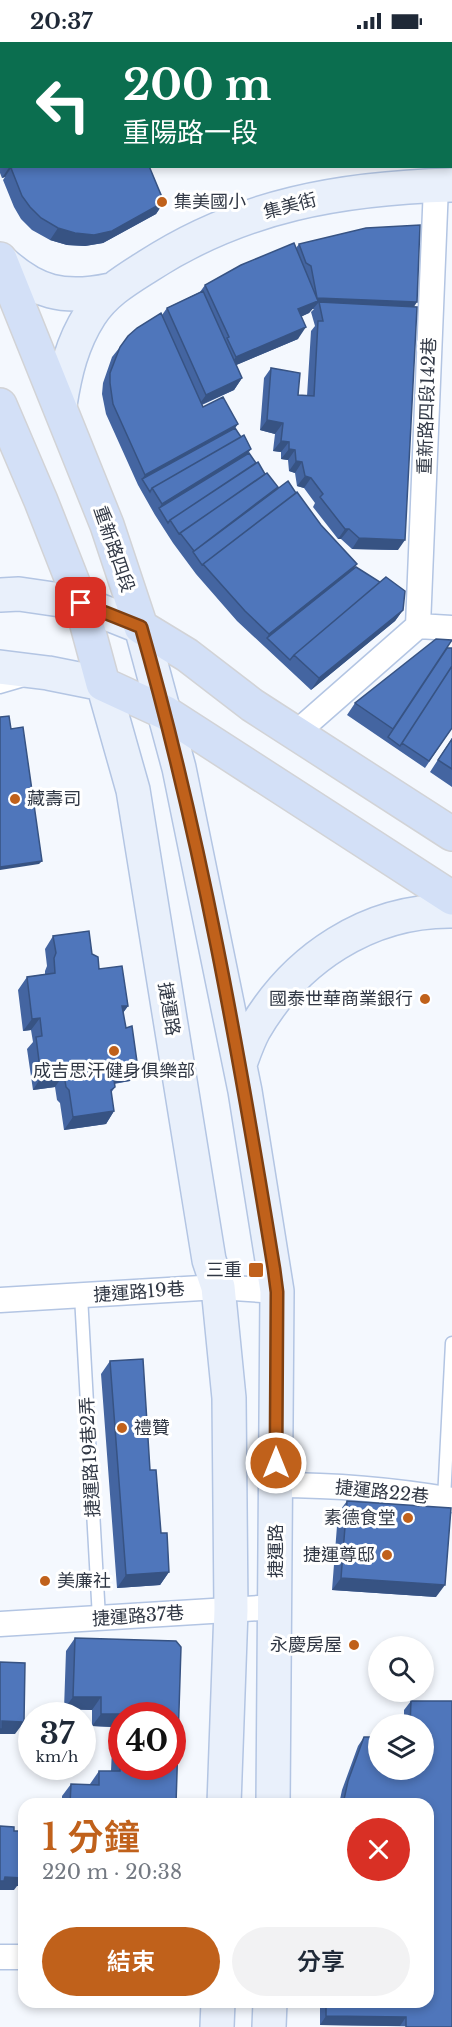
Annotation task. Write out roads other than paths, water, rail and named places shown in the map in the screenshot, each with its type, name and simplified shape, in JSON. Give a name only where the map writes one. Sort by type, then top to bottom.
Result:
[{"type":"main road","name":"重新路四段","points":[[0,260],[107,525],[141,627]]},
{"type":"main road","points":[[0,405],[81,603],[103,684],[166,713],[452,898]]},
{"type":"main road","points":[[141,627],[187,655],[252,705],[452,834]]},
{"type":"street","name":"集美街","points":[[60,405],[65,373],[75,343],[90,315],[110,290],[170,251],[229,224],[284,205],[330,195],[444,185]]},
{"type":"street","name":"重新路四段142巷","points":[[418,626],[444,185]]},
{"type":"street","name":"集美街","points":[[0,260],[32,285],[50,292],[70,295],[110,290]]},
{"type":"street","points":[[0,595],[19,594],[81,603],[141,627]]},
{"type":"street","points":[[296,734],[418,626],[452,628]]},
{"type":"street","name":"捷運路","points":[[141,627],[182,779],[240,1064],[277,1292],[273,1798]]},
{"type":"street","points":[[0,667],[48,673],[103,684]]},
{"type":"street","name":"捷運路","points":[[103,684],[133,790],[209,1260],[218,1287],[229,1398],[231,1610],[224,1798]]},
{"type":"street","points":[[240,1064],[252,1033],[270,1005],[291,979],[316,957],[344,939],[374,925],[407,915],[452,911]]},
{"type":"street","name":"捷運路19巷","points":[[0,1300],[218,1287],[277,1292]]},
{"type":"street","name":"捷運路22巷","points":[[276,1485],[312,1485],[404,1492],[448,1499]]},
{"type":"street","name":"捷運路37巷","points":[[0,1624],[276,1607]]},
{"type":"street","points":[[0,1957],[18,1957]]},
{"type":"street","points":[[218,2008],[218,2027]]},
{"type":"street","points":[[269,2027],[270,2008]]},
{"type":"lane","points":[[0,687],[48,673]]},
{"type":"lane","name":"捷運路19巷2弄","points":[[81,1296],[99,1618]]},
{"type":"lane","points":[[448,1499],[452,1343]]},
{"type":"place","name":"集美國小","points":[[162,202]]},
{"type":"place","name":"藏壽司","points":[[15,799]]},
{"type":"place","name":"國泰世華商業銀行","points":[[425,999]]},
{"type":"place","name":"成吉思汗健身俱樂部","points":[[114,1051]]},
{"type":"place","name":"三重","points":[[256,1270]]},
{"type":"place","name":"禮贊","points":[[122,1428]]},
{"type":"place","name":"素德食堂","points":[[408,1518]]},
{"type":"place","name":"捷運尊邸","points":[[387,1555]]},
{"type":"place","name":"美廉社","points":[[45,1581]]},
{"type":"place","name":"永慶房屋","points":[[354,1645]]}]
